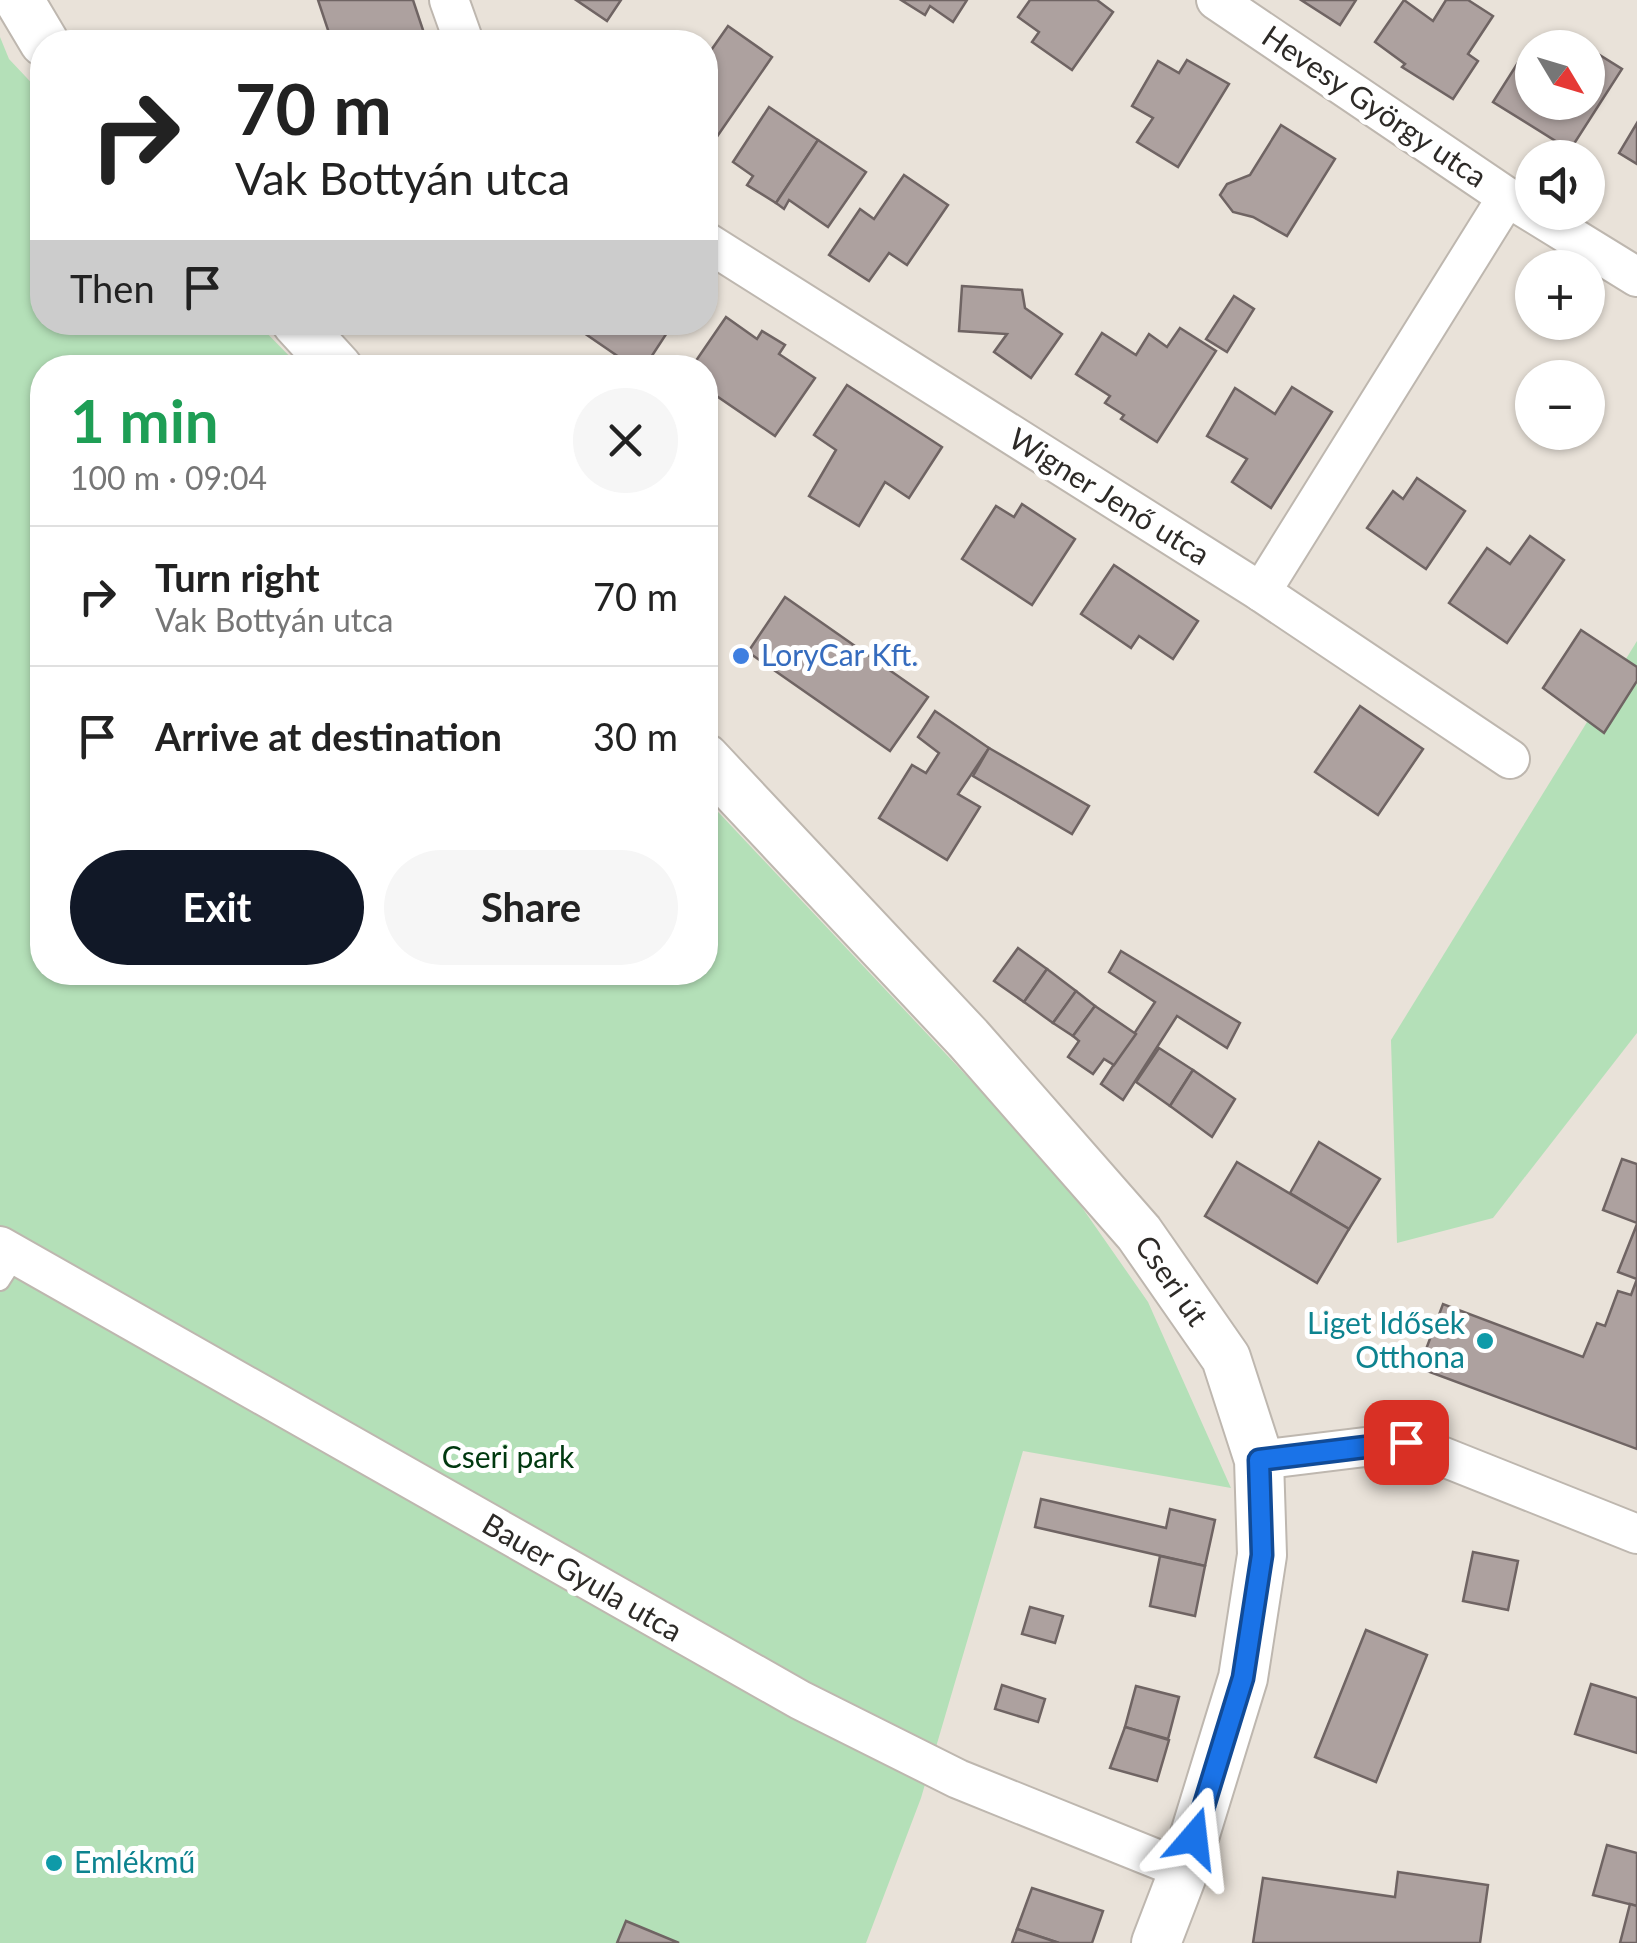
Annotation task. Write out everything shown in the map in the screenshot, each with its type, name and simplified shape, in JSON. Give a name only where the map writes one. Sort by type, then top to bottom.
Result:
[{"type":"street","points":[[19,0],[37,30]]},
{"type":"street","points":[[449,0],[460,30]]},
{"type":"street","name":"Hevesy György utca","points":[[1216,0],[1507,197],[1637,276]]},
{"type":"street","points":[[1261,592],[1507,197]]},
{"type":"street","name":"Wigner Jenő utca","points":[[718,249],[1261,592],[1510,758]]},
{"type":"street","points":[[308,335],[326,355]]},
{"type":"street","name":"Cseri út","points":[[718,772],[968,1038],[1139,1233],[1226,1358],[1259,1460],[1262,1555],[1243,1678],[1184,1870],[1156,1943]]},
{"type":"street","name":"Bauer Gyula utca","points":[[5,1261],[800,1700],[958,1779],[1184,1870]]},
{"type":"street","points":[[1259,1460],[1406,1442],[1637,1534]]},
{"type":"green space","name":"Cseri park","points":[[0,37],[9,59],[30,81],[30,335],[269,335],[288,355],[30,355],[30,985],[718,985],[718,812],[1058,1173],[1148,1302],[1231,1488],[1023,1451],[921,1798],[866,1943],[0,1943]]},
{"type":"green space","points":[[1637,641],[1637,1033],[1493,1218],[1397,1243],[1391,1040]]},
{"type":"building","points":[[318,0],[413,0],[423,30],[328,30]]},
{"type":"building","points":[[576,0],[621,0],[607,21]]},
{"type":"building","points":[[901,0],[967,0],[953,22],[930,6],[925,15]]},
{"type":"building","points":[[1030,0],[1097,0],[1113,12],[1072,70],[1032,42],[1039,32],[1018,17]]},
{"type":"building","points":[[1301,0],[1356,0],[1340,25]]},
{"type":"building","points":[[1404,0],[1433,21],[1446,0],[1468,0],[1493,16],[1468,54],[1478,61],[1453,99],[1402,67],[1405,64],[1375,42]]},
{"type":"building","points":[[728,26],[772,57],[718,135],[718,40]]},
{"type":"building","points":[[1605,58],[1622,69],[1605,95]]},
{"type":"building","points":[[1187,60],[1229,84],[1178,167],[1137,142],[1153,118],[1132,106],[1158,61],[1179,73]]},
{"type":"building","points":[[1515,67],[1515,116],[1493,102]]},
{"type":"building","points":[[769,107],[818,140],[776,203],[747,185],[753,176],[733,162]]},
{"type":"building","points":[[1522,120],[1589,120],[1576,140],[1554,140]]},
{"type":"building","points":[[1637,123],[1637,164],[1619,153]]},
{"type":"building","points":[[1281,125],[1335,159],[1287,236],[1253,217],[1233,212],[1220,195],[1227,184],[1250,175]]},
{"type":"building","points":[[818,140],[866,172],[828,227],[789,200],[784,209],[776,203]]},
{"type":"building","points":[[904,175],[948,205],[907,265],[889,253],[869,281],[829,255],[860,209],[874,219]]},
{"type":"building","points":[[962,286],[1022,290],[1025,308],[1062,334],[1031,378],[994,352],[1007,334],[959,331]]},
{"type":"building","points":[[1234,296],[1254,309],[1227,352],[1206,339]]},
{"type":"building","points":[[726,317],[757,339],[762,331],[785,345],[779,354],[815,378],[775,436],[718,397],[718,355],[700,355],[714,335],[718,335]]},
{"type":"building","points":[[1180,328],[1216,351],[1157,442],[1121,419],[1124,415],[1105,403],[1110,396],[1076,374],[1102,333],[1136,355],[1149,334],[1167,347]]},
{"type":"building","points":[[587,335],[666,335],[652,355],[616,355]]},
{"type":"building","points":[[847,385],[942,447],[909,498],[885,482],[859,526],[809,496],[836,450],[814,435]]},
{"type":"building","points":[[1292,387],[1332,412],[1271,508],[1232,482],[1247,459],[1207,436],[1235,388],[1275,414]]},
{"type":"building","points":[[1417,478],[1465,511],[1426,569],[1367,528],[1393,491],[1403,499]]},
{"type":"building","points":[[1022,504],[1075,539],[1032,605],[962,559],[996,506],[1014,517]]},
{"type":"building","points":[[1530,536],[1564,560],[1507,643],[1449,603],[1487,548],[1510,564]]},
{"type":"building","points":[[1114,565],[1198,621],[1173,659],[1139,636],[1131,648],[1081,614]]},
{"type":"building","points":[[785,597],[928,697],[890,751],[748,652]]},
{"type":"building","points":[[1581,630],[1637,667],[1637,681],[1604,733],[1543,688]]},
{"type":"building","points":[[1360,706],[1423,749],[1378,815],[1315,772]]},
{"type":"building","points":[[935,711],[989,748],[958,794],[980,807],[947,860],[879,818],[912,765],[926,773],[939,753],[918,737]]},
{"type":"building","points":[[989,748],[1089,806],[1072,834],[973,776]]},
{"type":"building","points":[[1018,948],[1047,969],[1024,1002],[994,981]]},
{"type":"building","points":[[1121,951],[1240,1023],[1227,1048],[1177,1016],[1123,1100],[1101,1084],[1155,1002],[1109,972]]},
{"type":"building","points":[[1047,969],[1076,991],[1053,1023],[1024,1002]]},
{"type":"building","points":[[1076,991],[1095,1006],[1073,1036],[1053,1023]]},
{"type":"building","points":[[1095,1006],[1136,1034],[1114,1065],[1104,1059],[1093,1074],[1068,1057],[1079,1041],[1073,1036]]},
{"type":"building","points":[[1159,1048],[1193,1070],[1170,1106],[1136,1082]]},
{"type":"building","points":[[1193,1070],[1235,1099],[1212,1137],[1170,1106]]},
{"type":"building","points":[[1319,1142],[1380,1179],[1349,1229],[1290,1193]]},
{"type":"building","points":[[1622,1159],[1637,1164],[1637,1223],[1603,1210]]},
{"type":"building","points":[[1237,1162],[1349,1229],[1317,1283],[1205,1216]]},
{"type":"building","points":[[1637,1224],[1637,1279],[1618,1272]]},
{"type":"building","name":"Liget Idősek Otthona","points":[[1637,1279],[1637,1449],[1419,1368],[1443,1304],[1583,1357],[1597,1323],[1605,1326],[1618,1291],[1631,1295]]},
{"type":"building","points":[[1041,1499],[1166,1528],[1170,1509],[1215,1520],[1205,1566],[1035,1527]]},
{"type":"building","points":[[1473,1552],[1518,1561],[1508,1610],[1463,1601]]},
{"type":"building","points":[[1160,1556],[1205,1566],[1195,1616],[1150,1606]]},
{"type":"building","points":[[1030,1607],[1063,1616],[1055,1643],[1022,1634]]},
{"type":"building","points":[[1366,1630],[1427,1655],[1376,1782],[1315,1757]]},
{"type":"building","points":[[1591,1684],[1637,1698],[1637,1753],[1575,1734]]},
{"type":"building","points":[[1002,1685],[1045,1699],[1038,1722],[995,1709]]},
{"type":"building","points":[[1136,1686],[1179,1697],[1168,1739],[1125,1727]]},
{"type":"building","points":[[1125,1727],[1169,1740],[1157,1781],[1110,1768]]},
{"type":"building","points":[[1607,1845],[1637,1853],[1637,1906],[1593,1895]]},
{"type":"building","points":[[1398,1872],[1488,1885],[1480,1943],[1253,1943],[1263,1878],[1395,1897]]},
{"type":"building","points":[[1032,1888],[1103,1911],[1092,1943],[1059,1943],[1017,1929]]},
{"type":"building","points":[[1630,1904],[1637,1906],[1637,1943],[1620,1943]]},
{"type":"building","points":[[626,1921],[679,1943],[617,1943]]},
{"type":"building","points":[[1017,1929],[1059,1943],[1012,1943]]},
{"type":"place","name":"LoryCar Kft.","points":[[741,656]]},
{"type":"place","name":"Liget Idősek Otthona","points":[[1485,1341]]},
{"type":"place","name":"Emlékmű","points":[[54,1863]]},
{"type":"route","points":[[1194,1838],[1243,1678],[1262,1555],[1259,1460],[1406,1442]]}]
